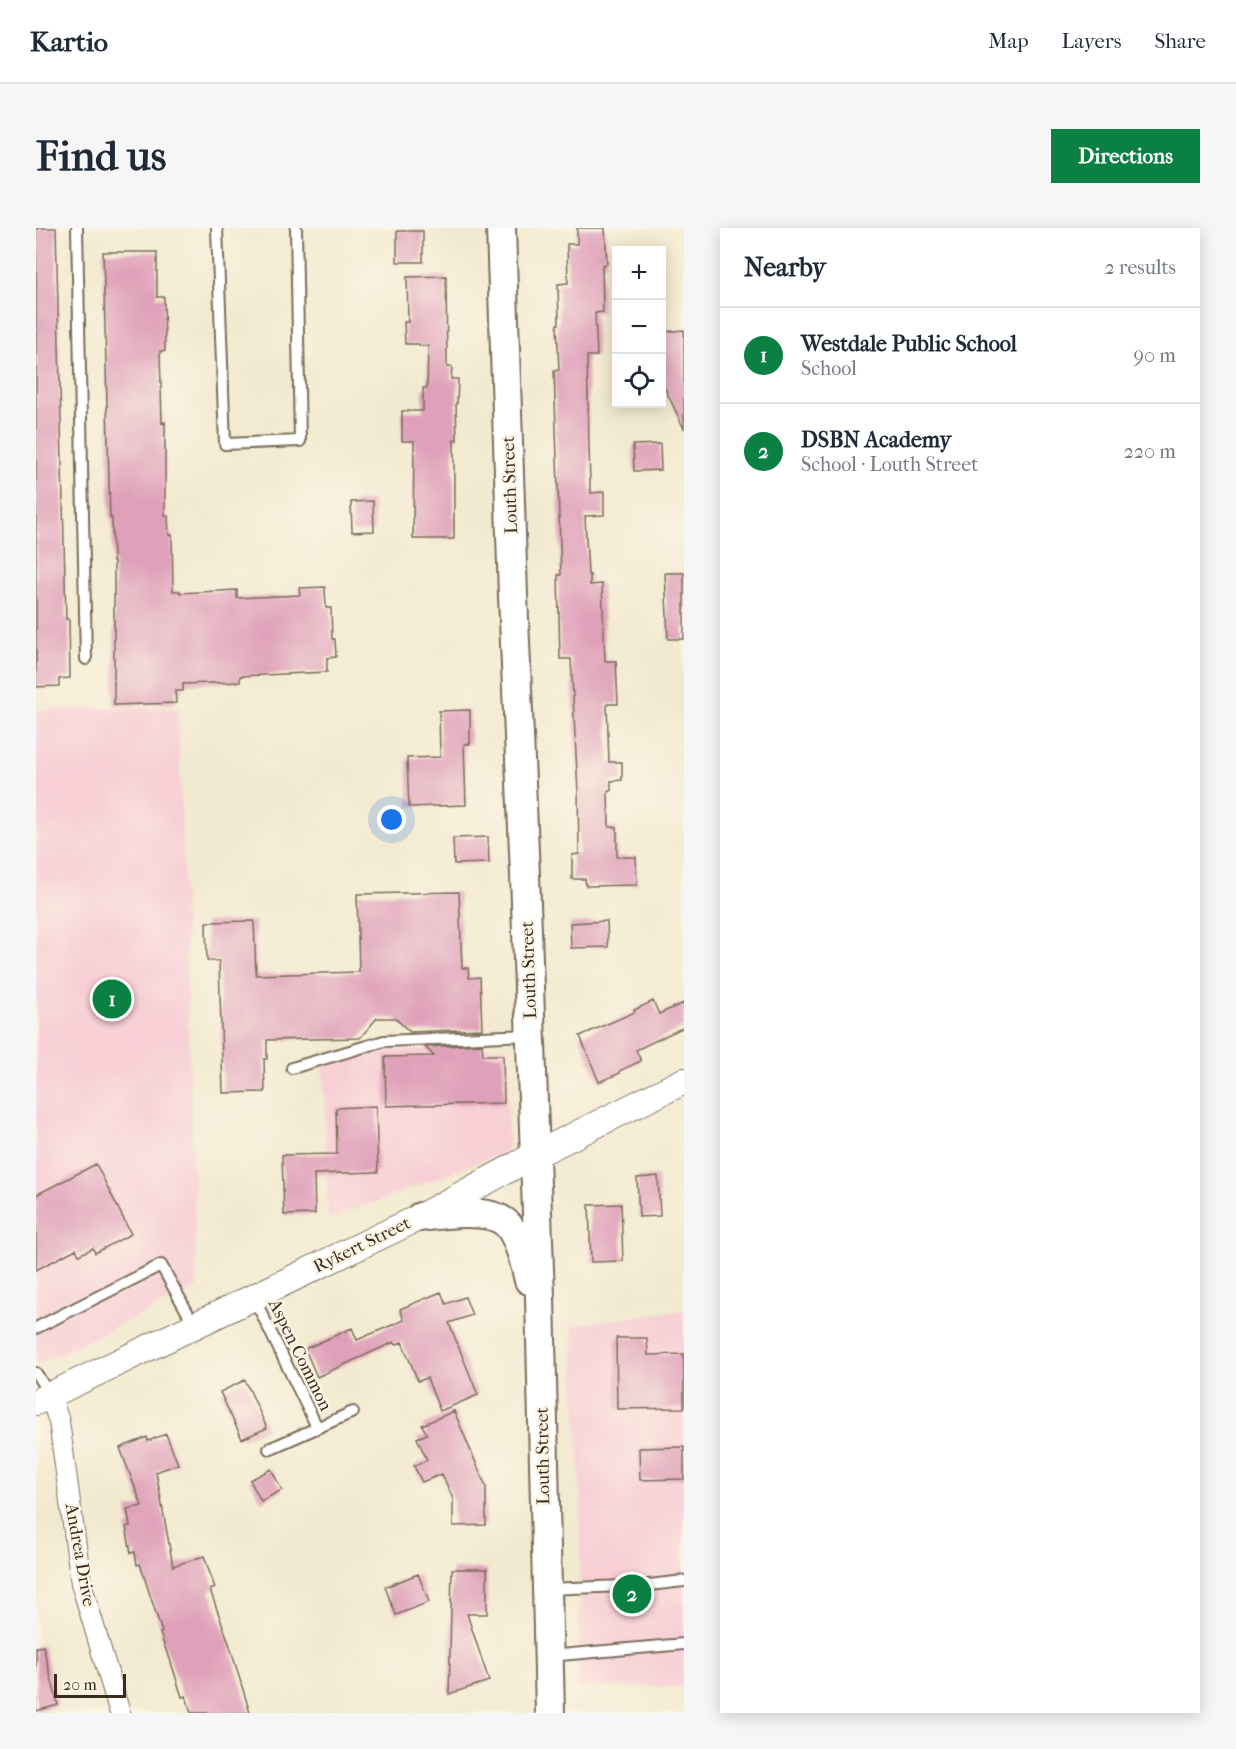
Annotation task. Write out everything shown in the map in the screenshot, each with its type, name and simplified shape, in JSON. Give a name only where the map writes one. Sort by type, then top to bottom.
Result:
[{"type":"main road","name":"Louth Street","points":[[501,228],[541,1333],[550,1713]]},
{"type":"main road","points":[[420,1217],[468,1212],[498,1218],[507,1224],[518,1242],[541,1333]]},
{"type":"street","name":"Rykert Street","points":[[43,1399],[420,1217],[535,1155],[684,1081]]},
{"type":"street","name":"Andrea Drive","points":[[43,1399],[59,1421],[81,1583],[120,1713]]},
{"type":"lane","points":[[77,228],[86,659]]},
{"type":"lane","points":[[217,228],[225,444],[300,441],[296,228]]},
{"type":"lane","points":[[292,1068],[384,1041],[531,1035]]},
{"type":"lane","points":[[36,1328],[161,1265],[195,1326]]},
{"type":"lane","name":"Aspen Common","points":[[254,1297],[317,1427]]},
{"type":"lane","points":[[36,1373],[43,1399]]},
{"type":"lane","points":[[269,1449],[353,1412]]},
{"type":"lane","points":[[547,1589],[649,1585],[684,1581]]},
{"type":"lane","points":[[549,1656],[684,1644]]},
{"type":"shaded area","points":[[178,707],[197,1288],[36,1365],[36,710]]},
{"type":"shaded area","points":[[507,1047],[508,1151],[328,1220],[323,1053]]},
{"type":"shaded area","points":[[684,1310],[684,1687],[577,1687],[581,1501],[572,1325]]},
{"type":"building","points":[[36,228],[56,228],[66,619],[69,619],[70,678],[59,679],[59,686],[36,687]]},
{"type":"building","points":[[577,228],[605,228],[607,264],[602,265],[603,312],[595,313],[597,356],[587,356],[590,489],[591,493],[604,492],[604,515],[585,516],[590,585],[602,584],[605,661],[616,661],[618,704],[607,704],[609,762],[622,762],[622,780],[611,781],[611,791],[608,791],[609,827],[617,827],[617,857],[636,857],[637,885],[586,886],[585,879],[572,879],[572,855],[579,854],[578,792],[571,659],[560,659],[558,575],[561,575],[554,371],[559,370],[558,284],[568,283],[567,244],[577,244]]},
{"type":"building","points":[[397,231],[423,231],[423,262],[397,262]]},
{"type":"building","points":[[103,252],[157,252],[157,297],[164,297],[165,351],[160,351],[162,423],[165,422],[165,516],[168,516],[169,535],[172,535],[173,591],[180,591],[180,593],[237,590],[237,598],[300,595],[299,588],[325,587],[326,608],[331,608],[332,639],[335,639],[336,657],[327,658],[327,672],[240,676],[240,682],[183,684],[183,691],[175,691],[176,703],[114,705],[114,562],[112,518],[110,518]]},
{"type":"building","points":[[446,276],[447,367],[452,367],[451,379],[458,379],[457,440],[454,440],[454,539],[413,539],[414,441],[402,441],[402,411],[423,411],[423,388],[427,388],[428,346],[405,344],[404,322],[408,322],[407,277]]},
{"type":"building","points":[[684,330],[684,429],[666,391],[666,332]]},
{"type":"building","points":[[660,444],[661,470],[634,471],[633,445]]},
{"type":"building","points":[[373,501],[374,531],[352,532],[351,502]]},
{"type":"building","points":[[665,573],[684,573],[684,639],[668,639]]},
{"type":"building","points":[[470,710],[470,744],[464,744],[466,805],[409,807],[407,758],[440,757],[439,711]]},
{"type":"building","points":[[488,837],[489,863],[454,864],[453,838]]},
{"type":"building","points":[[459,892],[462,968],[468,968],[469,978],[480,977],[482,1029],[410,1032],[395,1018],[377,1018],[360,1038],[267,1040],[267,1059],[264,1059],[265,1092],[223,1093],[219,961],[207,961],[206,922],[254,921],[256,975],[359,972],[357,894]]},
{"type":"building","points":[[607,921],[608,947],[571,948],[570,923]]},
{"type":"building","points":[[653,1001],[659,1014],[684,1003],[684,1027],[636,1050],[641,1061],[599,1082],[580,1036],[635,1012],[634,1010]]},
{"type":"building","points":[[482,1044],[483,1055],[503,1055],[504,1103],[386,1106],[385,1057],[434,1056],[425,1047]]},
{"type":"building","points":[[376,1106],[378,1172],[314,1174],[315,1214],[284,1215],[282,1155],[337,1154],[336,1108]]},
{"type":"building","points":[[96,1164],[131,1234],[95,1253],[93,1248],[79,1255],[76,1249],[36,1270],[36,1195]]},
{"type":"building","points":[[658,1176],[660,1216],[639,1217],[637,1178]]},
{"type":"building","points":[[621,1204],[623,1261],[591,1262],[589,1205]]},
{"type":"building","points":[[441,1292],[446,1304],[465,1297],[472,1315],[449,1323],[478,1395],[440,1411],[427,1378],[418,1381],[402,1342],[395,1345],[394,1342],[317,1377],[305,1349],[352,1328],[357,1340],[404,1320],[400,1309]]},
{"type":"building","points":[[616,1338],[647,1338],[648,1355],[684,1354],[684,1408],[617,1409]]},
{"type":"building","points":[[245,1380],[267,1428],[242,1439],[220,1392]]},
{"type":"building","points":[[454,1411],[486,1487],[486,1525],[453,1526],[453,1499],[442,1474],[422,1482],[414,1466],[427,1460],[417,1438],[427,1434],[422,1425]]},
{"type":"building","points":[[166,1434],[178,1464],[156,1472],[173,1566],[204,1556],[215,1588],[210,1590],[250,1713],[191,1713],[186,1696],[182,1697],[160,1633],[162,1632],[140,1564],[137,1565],[135,1552],[131,1553],[126,1527],[130,1526],[127,1509],[142,1506],[120,1448],[147,1437],[148,1441]]},
{"type":"building","points":[[684,1447],[684,1479],[640,1480],[639,1448]]},
{"type":"building","points":[[271,1469],[282,1490],[261,1501],[250,1480]]},
{"type":"building","points":[[452,1569],[487,1569],[487,1614],[467,1614],[489,1681],[449,1694]]},
{"type":"building","points":[[418,1574],[429,1602],[396,1615],[385,1587]]},
{"type":"building","points":[[43,1646],[58,1705],[36,1711],[36,1647]]},
{"type":"place","name":"Westdale Public School","points":[[112,999]]},
{"type":"place","name":"DSBN Academy","points":[[632,1594]]}]
